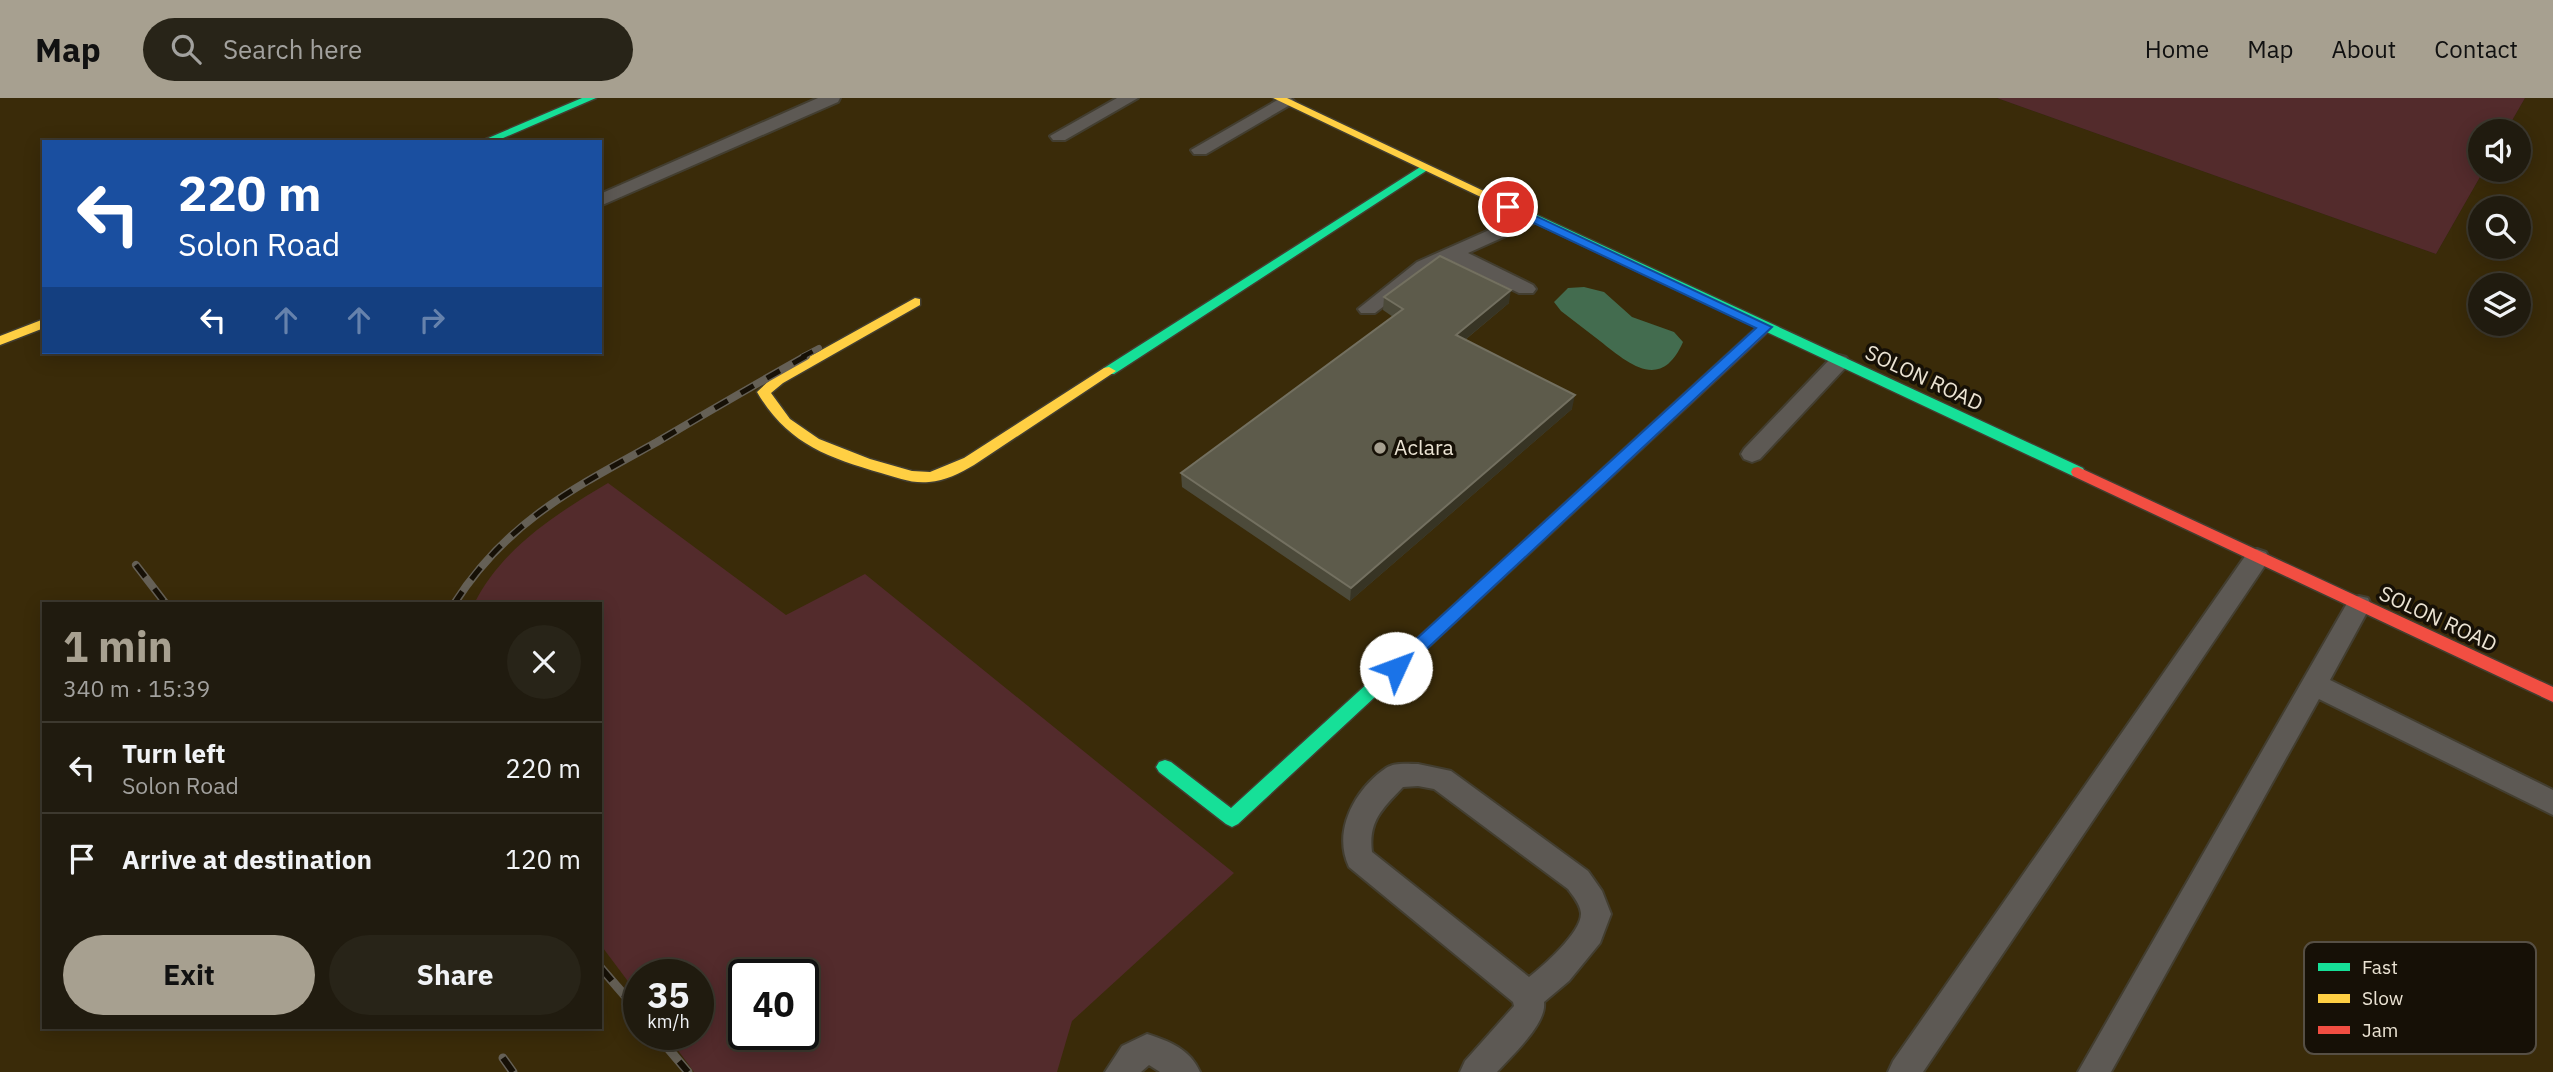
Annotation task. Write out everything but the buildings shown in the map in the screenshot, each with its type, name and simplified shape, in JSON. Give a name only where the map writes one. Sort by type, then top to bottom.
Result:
[{"type":"street","points":[[489,140],[591,98]]},
{"type":"street","points":[[602,200],[832,98]]},
{"type":"street","points":[[1059,136],[1130,98]]},
{"type":"street","points":[[1200,150],[1282,100]]},
{"type":"street","name":"SOLON ROAD","points":[[1282,100],[2553,695]]},
{"type":"street","points":[[915,302],[778,380],[764,392],[768,401],[798,432],[819,446],[916,476],[927,477],[957,467],[988,450],[1425,167]]},
{"type":"street","points":[[1367,309],[1424,266],[1530,218]]},
{"type":"street","points":[[1454,254],[1526,289]]},
{"type":"street","points":[[0,341],[42,324]]},
{"type":"street","points":[[1165,766],[1232,819],[1765,327]]},
{"type":"street","points":[[1752,454],[1839,362]]},
{"type":"street","points":[[1904,1072],[2257,558]]},
{"type":"street","points":[[2094,1072],[2359,605]]},
{"type":"street","points":[[2314,684],[2553,803]]},
{"type":"street","points":[[1476,1072],[1530,1011],[1528,995],[1359,858],[1355,838],[1360,814],[1396,776],[1418,775],[1441,779],[1578,880],[1589,895],[1596,915],[1595,928],[1544,986],[1528,995]]},
{"type":"street","points":[[1121,1072],[1133,1057],[1147,1049],[1164,1055],[1184,1072]]},
{"type":"shaded area","points":[[0,98],[1997,98],[2436,254],[2468,198],[2468,259],[2531,259],[2531,196],[2469,196],[2477,182],[2531,182],[2531,119],[2513,119],[2525,98],[2553,98],[2553,1072],[0,1072]]},
{"type":"shaded area","points":[[1997,98],[2525,98],[2513,119],[2468,119],[2468,182],[2477,182],[2436,254]]},
{"type":"shaded area","points":[[1584,287],[1604,292],[1632,317],[1674,332],[1683,342],[1674,357],[1665,366],[1655,370],[1633,365],[1561,311],[1554,302],[1568,288]]},
{"type":"shaded area","points":[[608,483],[786,615],[865,574],[1234,873],[1072,1021],[1057,1072],[694,1072],[678,1050],[714,1050],[714,959],[623,959],[623,975],[602,947],[602,602],[475,602],[499,566],[532,534]]},
{"type":"railway","points":[[802,357],[819,348]]},
{"type":"railway","points":[[455,602],[496,550],[544,509],[598,475],[806,356]]},
{"type":"railway","points":[[136,565],[164,602]]},
{"type":"railway","points":[[602,969],[623,994]]},
{"type":"railway","points":[[669,1050],[688,1072]]},
{"type":"railway","points":[[503,1058],[513,1072]]},
{"type":"traffic: fast","points":[[489,140],[591,98]]},
{"type":"traffic: fast","points":[[1109,371],[1425,167]]},
{"type":"traffic: fast","points":[[1535,218],[2078,472]]},
{"type":"traffic: fast","points":[[1165,767],[1232,819],[1467,602]]},
{"type":"traffic: slow","points":[[1278,98],[1535,218]]},
{"type":"traffic: slow","points":[[915,302],[778,380],[764,392],[785,422],[830,451],[906,475],[930,477],[969,461],[1109,371]]},
{"type":"traffic: slow","points":[[0,341],[42,324]]},
{"type":"traffic: jam","points":[[1467,602],[1765,327]]},
{"type":"traffic: jam","points":[[2078,472],[2553,695]]},
{"type":"place","name":"Aclara","points":[[1380,448]]},
{"type":"route","points":[[1396,668],[1765,327],[1508,207]]}]
